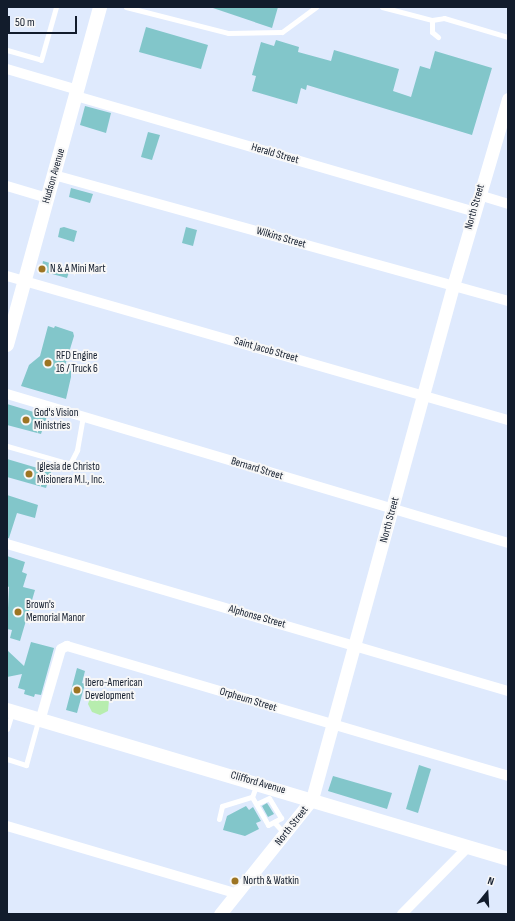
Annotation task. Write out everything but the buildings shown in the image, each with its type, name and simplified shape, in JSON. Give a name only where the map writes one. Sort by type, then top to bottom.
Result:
[{"type":"main road","name":"Hudson Avenue","points":[[7,345],[100,7]]},
{"type":"main road","name":"Clifford Avenue","points":[[10,711],[40,721],[257,783],[508,859]]},
{"type":"street","name":"Herald Street","points":[[7,70],[77,93],[474,212]]},
{"type":"street","name":"North Street","points":[[220,914],[238,894],[312,800],[453,286],[508,101]]},
{"type":"street","name":"Wilkins Street","points":[[54,175],[508,301]]},
{"type":"street","points":[[7,186],[47,198]]},
{"type":"street","points":[[479,195],[508,204]]},
{"type":"street","name":"Saint Jacob Street","points":[[7,276],[508,420]]},
{"type":"street","name":"Bernard Street","points":[[7,394],[508,543]]},
{"type":"street","name":"Alphonse Street","points":[[7,544],[508,691]]},
{"type":"street","name":"Orpheum Street","points":[[40,721],[61,649],[68,646],[508,776]]},
{"type":"street","points":[[7,826],[238,894]]},
{"type":"street","points":[[402,914],[468,847]]},
{"type":"lane","points":[[7,50],[41,60],[56,7]]},
{"type":"lane","points":[[126,7],[228,33],[282,32],[316,7]]},
{"type":"lane","points":[[382,7],[432,20],[444,18],[508,37]]},
{"type":"lane","points":[[432,20],[432,32],[438,37]]},
{"type":"lane","points":[[7,446],[70,464],[77,450],[83,417]]},
{"type":"lane","points":[[7,729],[10,711]]},
{"type":"lane","points":[[7,759],[26,764],[40,721]]},
{"type":"lane","points":[[256,804],[269,798],[281,818],[268,826],[252,797],[257,783]]},
{"type":"lane","points":[[219,819],[222,806],[252,797]]},
{"type":"lane","points":[[274,822],[285,834]]},
{"type":"green space","points":[[91,695],[109,700],[108,711],[100,715],[92,712],[88,704]]},
{"type":"place","name":"N & A Mini Mart","points":[[42,269]]},
{"type":"place","name":"RFD Engine 16 / Truck 6","points":[[48,363]]},
{"type":"place","name":"God's Vision Ministries","points":[[26,420]]},
{"type":"place","name":"Iglesia de Christo Misionera M.I., Inc.","points":[[29,474]]},
{"type":"place","name":"Brown's Memorial Manor","points":[[18,612]]},
{"type":"place","name":"Ibero-American Development","points":[[77,690]]},
{"type":"place","name":"North & Watkin","points":[[235,881]]}]
